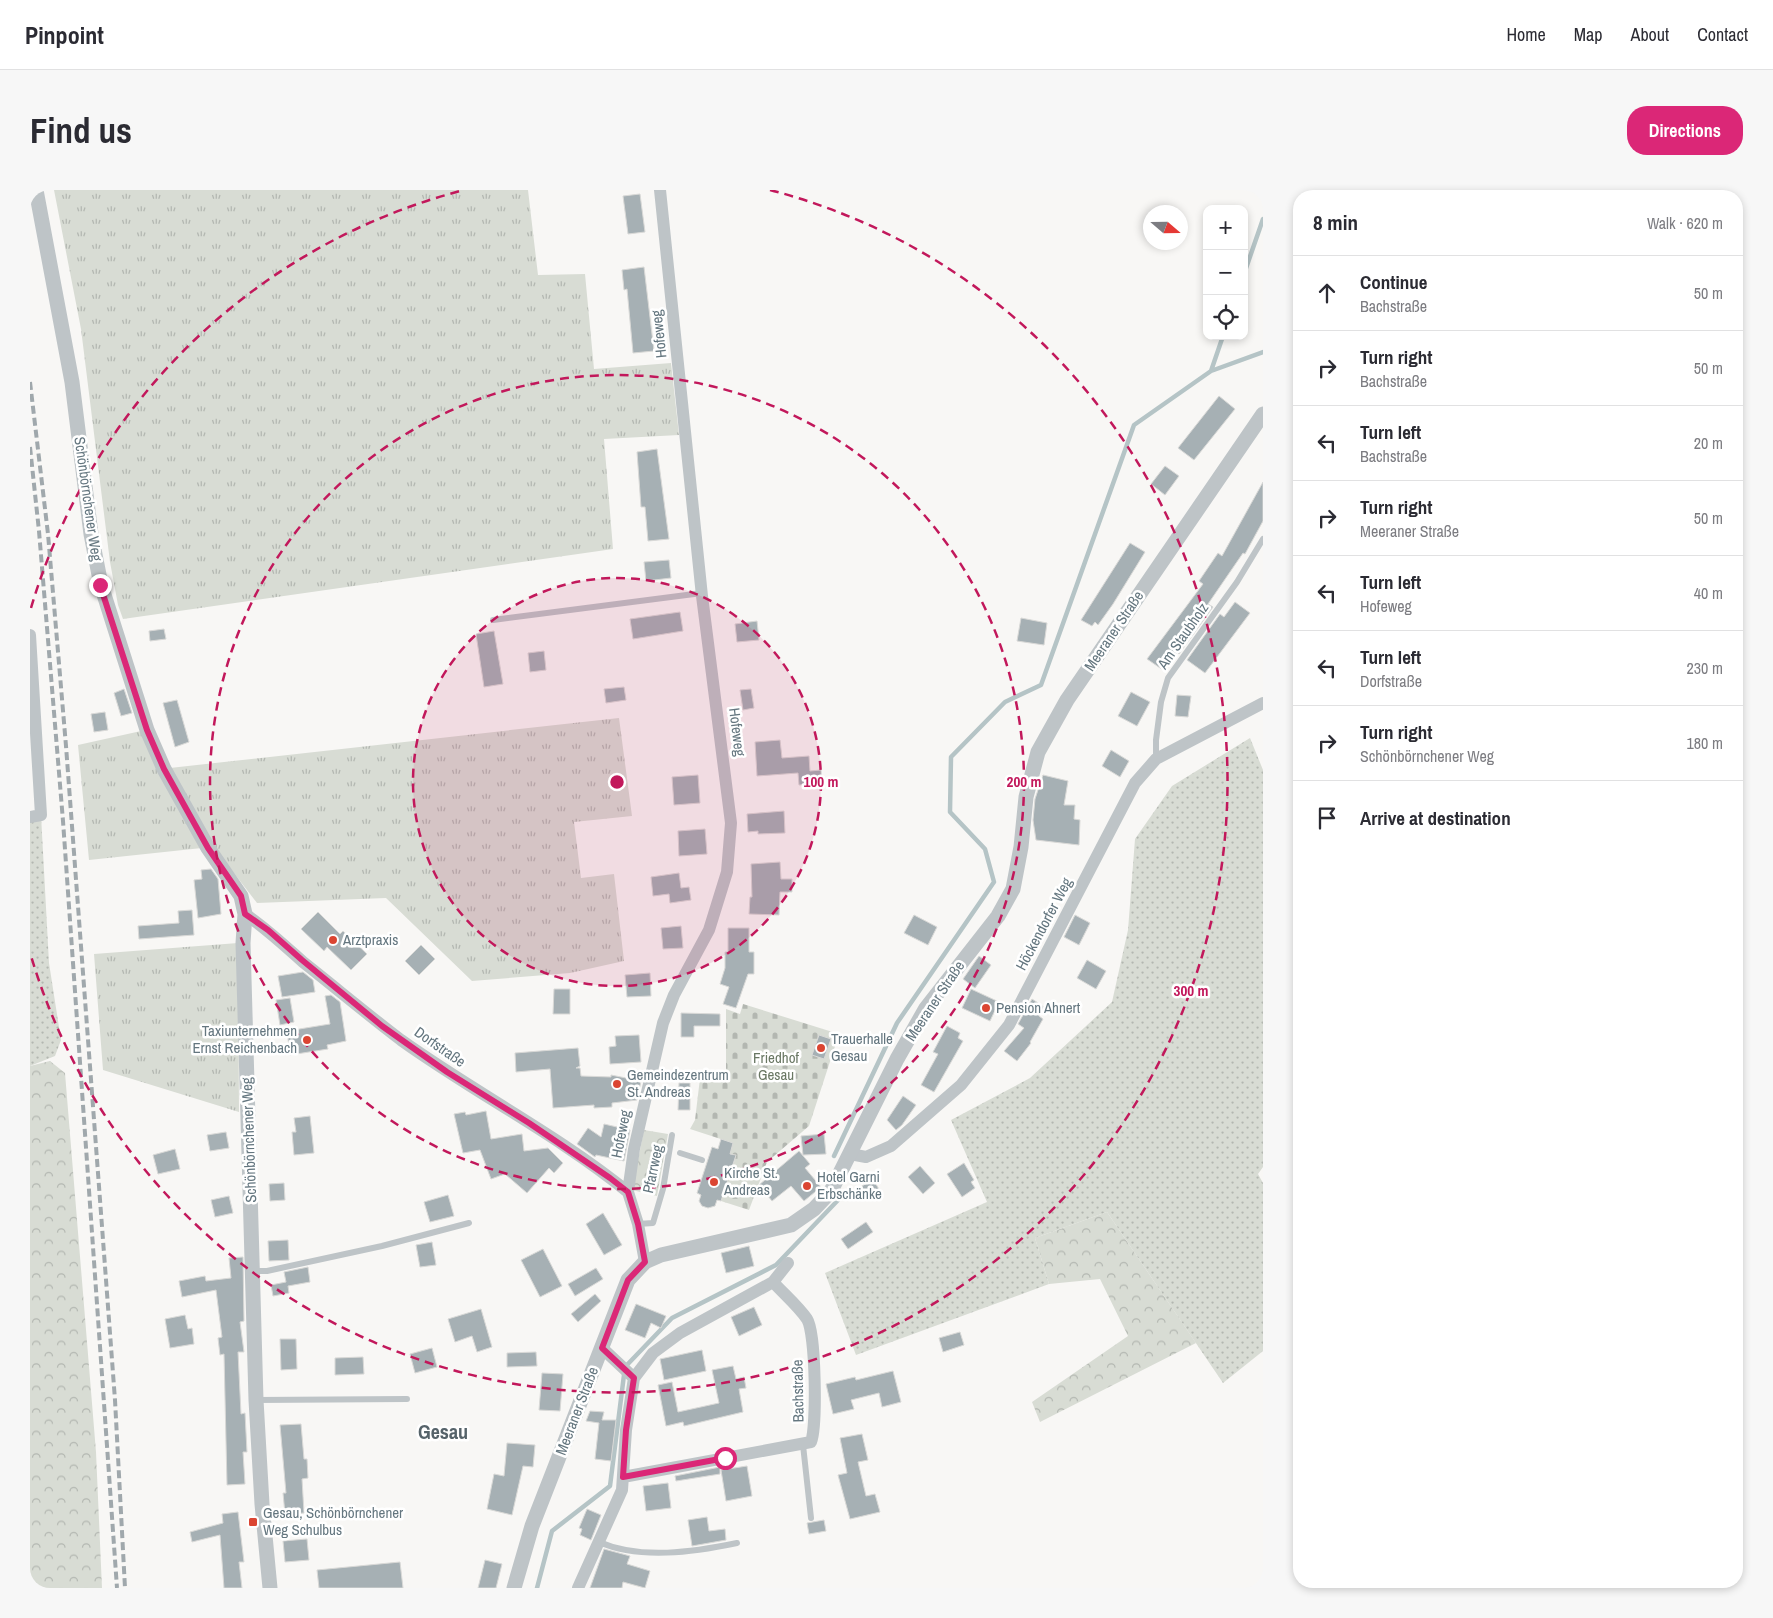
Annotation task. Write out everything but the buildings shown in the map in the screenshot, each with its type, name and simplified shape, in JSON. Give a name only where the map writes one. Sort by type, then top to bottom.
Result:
[{"type":"street","name":"Schönbörnchener Weg","points":[[36,190],[72,382],[91,534],[106,603],[147,730],[164,769],[208,848],[241,896],[245,914],[243,943],[254,1271],[256,1400],[262,1504],[270,1588]]},
{"type":"street","name":"Hofeweg","points":[[645,1262],[638,1224],[628,1192],[642,1112],[664,1023],[674,995],[709,930],[727,872],[731,823],[702,593],[660,190]]},
{"type":"street","name":"Meeraner Straße","points":[[514,1588],[532,1526],[628,1280],[645,1262],[661,1255],[791,1225],[814,1210],[831,1191],[897,1059],[926,1008],[998,916],[1013,889],[1021,847],[1026,797],[1038,752],[1067,700],[1263,414]]},
{"type":"street","points":[[30,635],[41,816],[30,818]]},
{"type":"street","name":"Höckendorfer Weg","points":[[850,1154],[866,1157],[891,1146],[961,1085],[1009,1025],[1135,783],[1156,759],[1263,703]]},
{"type":"street","name":"Dorfstraße","points":[[245,914],[268,930],[382,1026],[447,1072],[529,1123],[628,1192]]},
{"type":"street","points":[[627,1372],[680,1333],[773,1282],[788,1263]]},
{"type":"street","name":"Bachstraße","points":[[773,1282],[808,1320],[814,1346],[814,1434],[812,1442],[803,1445]]},
{"type":"street","points":[[578,1588],[622,1490],[627,1372],[602,1348]]},
{"type":"street","points":[[623,1477],[678,1465],[803,1445]]},
{"type":"lane","name":"Am Staubholz","points":[[1156,759],[1156,740],[1161,702],[1168,678],[1237,582],[1263,539]]},
{"type":"lane","points":[[493,620],[702,593]]},
{"type":"lane","name":"Pfarrweg","points":[[638,1224],[653,1223],[663,1189],[672,1135]]},
{"type":"lane","points":[[680,1153],[702,1160]]},
{"type":"lane","points":[[254,1271],[268,1271],[382,1246],[469,1223]]},
{"type":"lane","points":[[256,1400],[407,1399]]},
{"type":"lane","points":[[803,1445],[811,1518]]},
{"type":"lane","points":[[599,1542],[625,1551],[644,1552],[702,1549],[737,1543]]},
{"type":"green space","points":[[54,190],[528,190],[538,275],[585,274],[594,369],[671,363],[679,435],[604,439],[613,549],[123,619],[118,605],[110,562],[81,329]]},
{"type":"green space","points":[[619,718],[632,816],[574,822],[581,878],[614,874],[624,961],[570,973],[472,981],[386,898],[257,903],[214,847],[170,768]]},
{"type":"green space","points":[[141,731],[202,848],[89,860],[78,745]]},
{"type":"green space","points":[[1250,738],[1263,770],[1263,1167],[1258,1174],[1263,1183],[1263,1351],[1223,1383],[1107,1212],[1035,1238],[1049,1284],[856,1355],[825,1273],[987,1202],[951,1120],[1030,1078],[1112,1002],[1128,930],[1135,839],[1172,786]]},
{"type":"green space","points":[[41,815],[49,963],[61,1040],[55,1056],[30,1066],[30,817]]},
{"type":"green space","points":[[238,943],[239,1112],[103,1070],[94,954]]},
{"type":"green space","name":"Friedhof Gesau","points":[[743,1004],[839,1034],[809,1126],[767,1162],[749,1210],[721,1201],[736,1156],[730,1154],[733,1143],[690,1129],[695,1120],[701,1070],[726,1070],[726,1009],[740,1014]]},
{"type":"green space","points":[[50,1061],[65,1073],[96,1452],[102,1588],[30,1588],[30,1066]]},
{"type":"green space","points":[[644,1130],[668,1134],[657,1196],[632,1190]]},
{"type":"green space","points":[[1107,1212],[1196,1343],[1040,1422],[1032,1402],[1128,1336],[1100,1279],[1049,1284],[1035,1238]]},
{"type":"waterway","points":[[1248,262],[1263,219]]},
{"type":"waterway","points":[[834,1156],[897,1023],[994,882],[985,849],[950,812],[951,757],[1005,702],[1041,685],[1134,425],[1211,371],[1222,340]]},
{"type":"waterway","points":[[1211,371],[1263,352]]},
{"type":"waterway","points":[[537,1588],[552,1531],[610,1486],[625,1367],[672,1318],[776,1265],[840,1198]]},
{"type":"railway","points":[[30,382],[48,534],[66,746],[115,1400],[125,1588]]},
{"type":"railway","points":[[30,447],[39,531],[63,821],[117,1588]]},
{"type":"place","name":"Arztpraxis","points":[[333,940]]},
{"type":"place","name":"Pension Ahnert","points":[[986,1008]]},
{"type":"place","name":"Taxiunternehmen Ernst Reichenbach","points":[[307,1040]]},
{"type":"place","name":"Trauerhalle Gesau","points":[[821,1048]]},
{"type":"place","name":"Gemeindezentrum St. Andreas","points":[[617,1084]]},
{"type":"place","name":"Kirche St. Andreas","points":[[714,1182]]},
{"type":"place","name":"Hotel Garni Erbschänke","points":[[807,1186]]},
{"type":"place","name":"Gesau, Schönbörnchener Weg Schulbus","points":[[253,1522]]},
{"type":"district","name":"Gesau","points":[[443,1432]]},
{"type":"route","points":[[100,585],[147,730],[164,769],[208,848],[241,896],[245,914],[268,930],[382,1026],[447,1072],[529,1123],[628,1192],[638,1224],[645,1262],[628,1280],[602,1348],[634,1378],[626,1430],[623,1477],[678,1465],[725,1458]]}]
